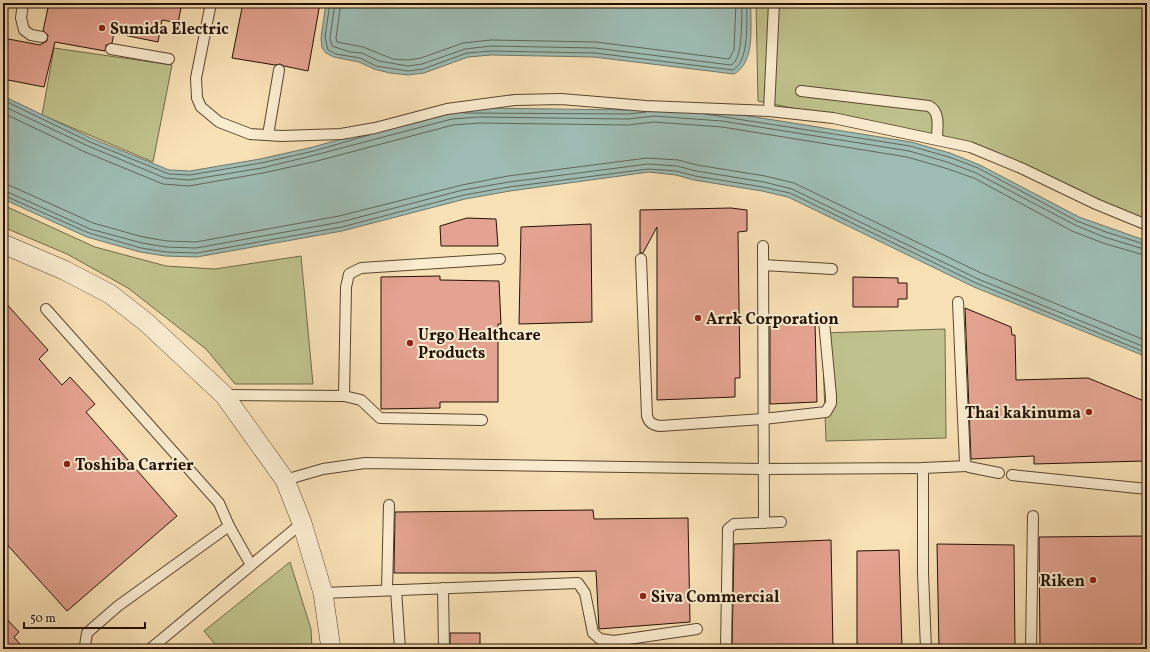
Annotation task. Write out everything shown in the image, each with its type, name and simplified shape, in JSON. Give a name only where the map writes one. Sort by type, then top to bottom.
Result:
[{"type":"street","points":[[3,244],[64,270],[110,294],[147,323],[224,395],[285,480],[302,523],[323,593],[331,649]]},
{"type":"lane","points":[[23,3],[21,18],[24,30],[31,35],[42,37]]},
{"type":"lane","points":[[211,3],[196,78],[197,98],[201,107],[219,122],[250,134],[341,134],[375,128],[447,109],[515,100],[561,99],[646,106],[769,110],[832,118],[937,140],[991,154],[1096,204],[1147,225]]},
{"type":"lane","points":[[769,110],[774,3]]},
{"type":"lane","points":[[111,49],[169,59]]},
{"type":"lane","points":[[268,135],[279,70]]},
{"type":"lane","points":[[800,91],[929,106],[934,109],[937,116],[937,140]]},
{"type":"lane","points":[[763,246],[764,523]]},
{"type":"lane","points":[[344,396],[346,286],[349,274],[361,268],[500,259]]},
{"type":"lane","points":[[641,259],[648,422],[660,426],[763,419],[826,412],[829,408],[831,396],[824,321]]},
{"type":"lane","points":[[763,265],[832,269]]},
{"type":"lane","points":[[958,302],[965,464],[967,466]]},
{"type":"lane","points":[[46,309],[219,503],[229,526],[251,565]]},
{"type":"lane","points":[[224,395],[344,396],[361,400],[380,418],[482,420]]},
{"type":"lane","points":[[285,480],[324,469],[365,463],[764,469],[923,468],[967,466],[999,473]]},
{"type":"lane","points":[[923,468],[923,573],[926,649]]},
{"type":"lane","points":[[1012,475],[1147,489]]},
{"type":"lane","points":[[389,505],[391,590],[400,649]]},
{"type":"lane","points":[[1031,649],[1033,516]]},
{"type":"lane","points":[[726,649],[728,529],[734,524],[781,522]]},
{"type":"lane","points":[[150,649],[302,523]]},
{"type":"lane","points":[[88,649],[85,646],[87,633],[118,606],[229,526]]},
{"type":"lane","points":[[323,593],[578,583],[585,593],[593,633],[600,639],[614,641],[697,629]]},
{"type":"lane","points":[[443,588],[444,649]]},
{"type":"green space","points":[[756,3],[1147,3],[1147,223],[964,143],[758,101]]},
{"type":"green space","points":[[54,48],[172,65],[153,162],[42,115]]},
{"type":"green space","points":[[3,205],[95,247],[166,266],[215,269],[301,256],[313,384],[235,384],[206,349],[128,288],[67,254],[3,227]]},
{"type":"green space","points":[[945,329],[946,438],[826,441],[822,333]]},
{"type":"green space","points":[[290,562],[311,629],[312,649],[219,649],[204,631]]},
{"type":"water","points":[[326,3],[751,3],[751,32],[749,52],[746,61],[734,74],[594,57],[491,55],[468,57],[424,73],[408,75],[374,69],[359,62],[334,57],[326,53],[322,48],[321,38]]},
{"type":"water","points":[[3,96],[91,138],[169,170],[190,171],[260,159],[313,147],[399,123],[479,108],[629,110],[654,107],[724,112],[911,142],[950,153],[980,165],[1079,217],[1147,241],[1147,357],[974,287],[788,197],[762,191],[694,180],[676,175],[649,172],[510,191],[465,199],[342,231],[197,257],[165,256],[140,252],[87,237],[3,199]]},
{"type":"building","name":"Sumida Electric","points":[[49,3],[182,3],[178,23],[162,20],[158,42],[114,33],[112,43],[106,45],[105,51],[55,42],[44,87],[3,79],[3,38],[40,45],[47,41],[48,35],[43,31]]},
{"type":"building","points":[[243,3],[320,3],[308,71],[280,64],[275,65],[232,58]]},
{"type":"building","name":"Arrk Corporation","points":[[731,208],[747,210],[747,231],[738,232],[740,378],[735,378],[735,397],[657,400],[657,227],[643,253],[640,253],[640,210]]},
{"type":"building","points":[[467,218],[496,219],[498,246],[441,246],[440,226]]},
{"type":"building","name":"Urgo Healthcare Products","points":[[591,224],[592,322],[519,324],[521,227]]},
{"type":"building","points":[[440,276],[440,280],[499,281],[501,324],[498,324],[498,402],[440,402],[440,408],[381,409],[381,277]]},
{"type":"building","points":[[853,277],[898,278],[898,283],[907,283],[907,299],[898,299],[898,307],[853,307]]},
{"type":"building","name":"Toshiba Carrier","points":[[3,300],[48,350],[39,359],[62,385],[70,377],[95,404],[86,412],[177,516],[67,611],[3,540]]},
{"type":"building","points":[[965,308],[1011,327],[1012,335],[1015,335],[1016,380],[1088,378],[1144,401],[1145,461],[1034,464],[1034,456],[971,459]]},
{"type":"building","name":"Arrk Corporation","points":[[815,322],[817,402],[770,404],[770,323]]},
{"type":"building","points":[[593,510],[594,519],[688,518],[690,622],[599,629],[596,571],[394,573],[395,512]]},
{"type":"building","name":"Riken","points":[[1147,536],[1147,649],[1040,649],[1039,537]]},
{"type":"building","points":[[831,540],[833,649],[732,649],[734,544]]},
{"type":"building","name":"Riken","points":[[937,544],[1014,545],[1015,649],[939,649]]},
{"type":"building","points":[[899,550],[902,649],[857,649],[857,551]]},
{"type":"building","points":[[3,615],[19,632],[14,637],[24,649],[3,649]]},
{"type":"building","points":[[450,633],[480,633],[480,649],[450,649]]},
{"type":"place","name":"Sumida Electric","points":[[102,28]]},
{"type":"place","name":"Arrk Corporation","points":[[698,318]]},
{"type":"place","name":"Urgo Healthcare Products","points":[[410,343]]},
{"type":"place","name":"Thai kakinuma","points":[[1089,412]]},
{"type":"place","name":"Toshiba Carrier","points":[[67,464]]},
{"type":"place","name":"Riken","points":[[1093,580]]},
{"type":"place","name":"Siva Commercial","points":[[643,596]]}]
